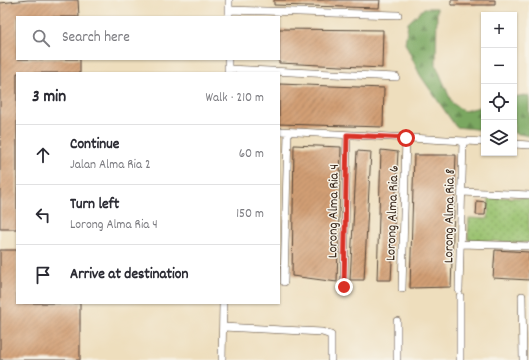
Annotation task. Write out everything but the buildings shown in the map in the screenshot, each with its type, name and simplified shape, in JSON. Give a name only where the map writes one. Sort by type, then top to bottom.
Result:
[{"type":"street","points":[[229,0],[229,13],[398,15]]},
{"type":"street","points":[[228,60],[228,71],[256,72]]},
{"type":"street","points":[[280,73],[396,77]]},
{"type":"street","points":[[280,131],[481,142]]},
{"type":"street","points":[[284,282],[288,132]]},
{"type":"street","name":"Lorong Alma Ria 4","points":[[344,287],[347,135]]},
{"type":"street","name":"Lorong Alma Ria 6","points":[[402,289],[406,138]]},
{"type":"street","name":"Lorong Alma Ria 8","points":[[460,360],[460,244],[463,141]]},
{"type":"street","points":[[517,144],[529,145]]},
{"type":"street","points":[[462,192],[529,195]]},
{"type":"street","points":[[460,244],[529,246]]},
{"type":"street","points":[[522,296],[523,360]]},
{"type":"street","points":[[222,360],[223,304]]},
{"type":"street","points":[[396,321],[397,360]]},
{"type":"street","points":[[223,327],[322,332],[331,335],[331,360]]},
{"type":"green space","points":[[424,8],[437,8],[436,65],[452,103],[464,111],[481,107],[481,130],[456,127],[420,75],[405,43],[408,23]]},
{"type":"green space","points":[[517,96],[529,96],[529,136],[517,134]]},
{"type":"green space","points":[[489,197],[529,198],[529,243],[468,240],[469,218],[488,219]]},
{"type":"route","points":[[344,287],[347,135],[406,138]]}]
